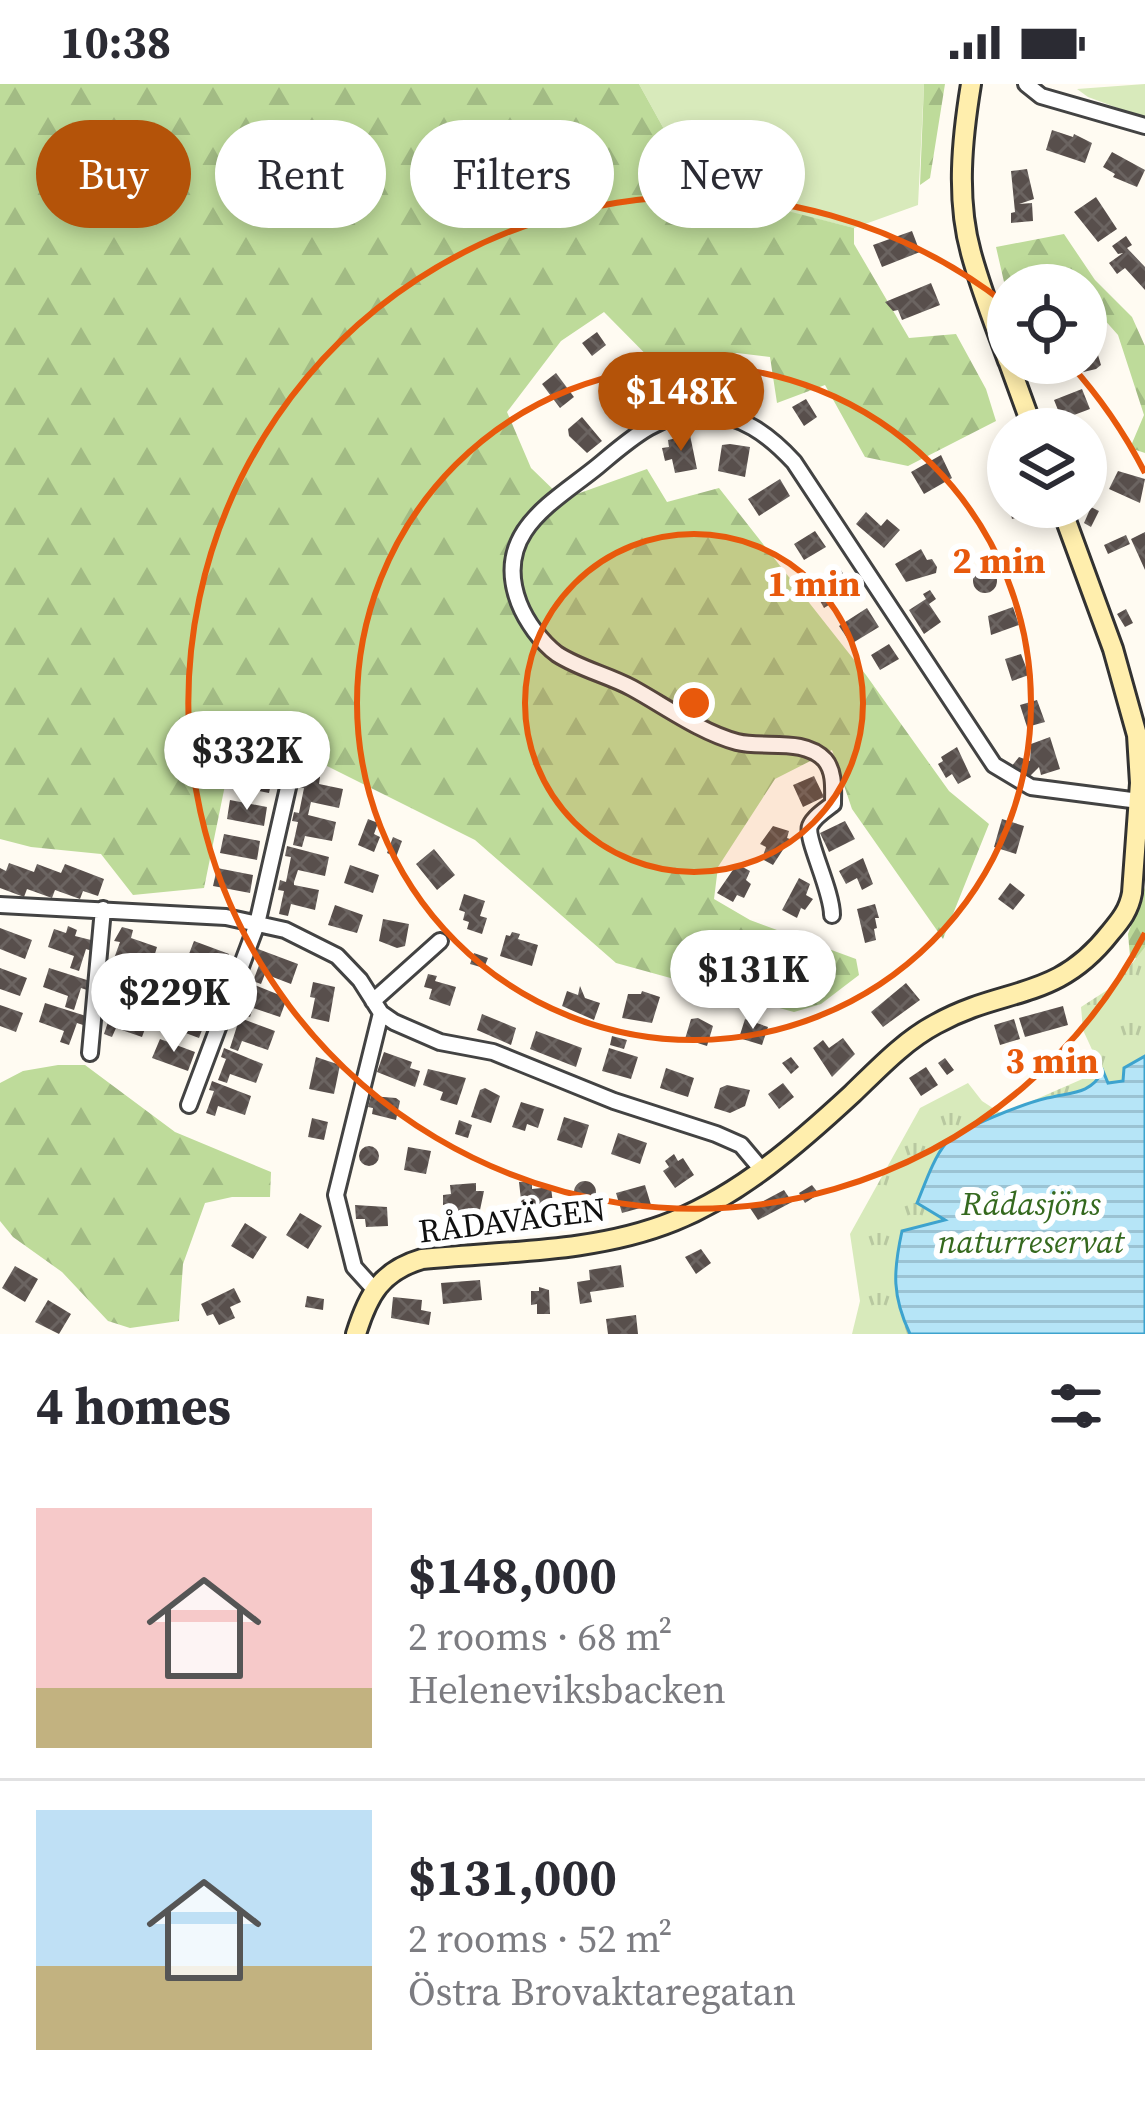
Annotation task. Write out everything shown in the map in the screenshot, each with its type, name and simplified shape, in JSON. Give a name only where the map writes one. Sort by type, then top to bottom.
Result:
[{"type":"street","points":[[971,84],[961,159],[966,229],[987,301]]},
{"type":"street","points":[[1026,84],[1041,96],[1145,126]]},
{"type":"street","points":[[832,915],[832,896],[808,831],[832,804],[833,780],[825,761],[807,748],[737,742],[627,685],[583,668],[542,641],[519,604],[514,562],[535,514],[648,427],[699,413],[728,416],[753,426],[794,462],[994,764],[1031,787],[1139,801]]},
{"type":"street","name":"RÅDAVÄGEN","points":[[373,1288],[392,1271],[422,1259],[566,1246],[636,1234],[696,1212],[763,1170],[934,1025],[1052,984],[1088,958],[1130,904],[1143,766],[1131,706],[1068,528]]},
{"type":"street","points":[[189,1105],[257,924],[292,770]]},
{"type":"street","points":[[0,905],[226,917],[285,929],[337,956],[377,1007],[440,1042],[493,1052],[614,1101],[716,1134],[741,1145],[763,1170]]},
{"type":"street","points":[[90,1053],[103,909]]},
{"type":"street","points":[[356,1334],[373,1288],[354,1267],[336,1183],[377,1007],[440,941]]},
{"type":"green space","points":[[0,84],[639,84],[659,120],[638,120],[638,228],[805,228],[805,216],[854,228],[854,244],[909,338],[956,334],[986,389],[992,408],[987,408],[987,426],[908,466],[865,457],[825,385],[777,403],[770,357],[737,353],[709,361],[686,395],[604,312],[561,341],[507,412],[531,468],[563,499],[647,469],[667,502],[719,488],[866,675],[949,791],[989,824],[943,939],[852,809],[832,750],[775,779],[718,867],[714,899],[750,920],[856,959],[859,975],[821,1004],[794,1012],[616,963],[475,840],[317,761],[232,751],[204,888],[133,895],[101,854],[0,839]]},
{"type":"green space","points":[[639,84],[924,84],[918,205],[854,228],[805,216],[805,120],[659,120]]},
{"type":"green space","points":[[924,84],[945,84],[930,178],[920,185]]},
{"type":"green space","points":[[1145,84],[1145,118],[1077,89]]},
{"type":"green space","points":[[1064,234],[1084,264],[1000,264],[996,247]]},
{"type":"green space","points":[[1107,292],[1132,317],[1145,346],[1145,453],[1130,448],[1144,415],[1118,335],[1107,323]]},
{"type":"green space","points":[[1145,887],[1145,962],[1130,956],[1128,934]]},
{"type":"green space","name":"Rådasjöns naturreservat","points":[[1145,947],[1145,1334],[852,1334],[860,1301],[850,1234],[920,1108],[968,1083],[982,1101],[1002,1114],[1087,1077],[1100,1067],[1083,1030],[1081,1007],[1115,985]]},
{"type":"green space","points":[[85,1065],[175,1132],[271,1172],[270,1197],[205,1203],[183,1264],[179,1321],[130,1328],[108,1321],[62,1272],[13,1237],[0,1221],[0,1083],[23,1071]]},
{"type":"water","name":"Rådasjöns naturreservat","points":[[1145,1056],[1145,1334],[910,1334],[897,1296],[899,1246],[902,1231],[945,1220],[917,1203],[946,1143],[1009,1110],[1086,1089],[1103,1071],[1108,1083],[1123,1081],[1124,1068]]},
{"type":"building","points":[[1052,130],[1092,143],[1085,163],[1046,150]]},
{"type":"building","points":[[1112,152],[1145,170],[1137,187],[1103,167]]},
{"type":"building","points":[[1027,169],[1034,199],[1019,204],[1032,203],[1033,221],[1011,223],[1015,212],[1011,171]]},
{"type":"building","points":[[1096,197],[1117,229],[1098,242],[1074,212]]},
{"type":"building","points":[[912,231],[920,252],[882,267],[873,245]]},
{"type":"building","points":[[1126,236],[1132,245],[1127,248],[1145,267],[1145,290],[1125,268],[1117,274],[1109,263],[1123,253],[1112,246]]},
{"type":"building","points":[[931,283],[940,305],[902,320],[898,310],[885,302]]},
{"type":"building","points":[[597,332],[606,345],[592,356],[582,343]]},
{"type":"building","points":[[556,373],[574,397],[560,408],[542,384]]},
{"type":"building","points":[[716,373],[741,373],[741,392],[726,392],[726,401],[699,400],[699,381],[716,381]]},
{"type":"building","points":[[657,381],[668,393],[661,404],[631,419],[622,400]]},
{"type":"building","points":[[1082,389],[1090,408],[1057,408],[1054,400]]},
{"type":"building","points":[[806,399],[817,417],[804,426],[792,407]]},
{"type":"building","points":[[582,417],[602,441],[587,453],[568,429]]},
{"type":"building","points":[[690,435],[697,469],[675,473],[672,459],[665,461],[662,448],[669,447],[668,440]]},
{"type":"building","points":[[722,445],[750,447],[745,477],[718,471]]},
{"type":"building","points":[[941,455],[952,478],[924,494],[911,472]]},
{"type":"building","points":[[1118,471],[1145,479],[1140,503],[1109,489]]},
{"type":"building","points":[[780,479],[790,496],[759,516],[748,499]]},
{"type":"building","points":[[866,512],[881,526],[887,519],[900,530],[884,548],[856,524]]},
{"type":"building","points":[[815,531],[826,547],[804,560],[794,544]]},
{"type":"building","points":[[1145,532],[1145,570],[1131,539]]},
{"type":"building","points":[[1126,535],[1130,544],[1108,554],[1104,545]]},
{"type":"building","points":[[921,549],[937,567],[936,573],[906,582],[895,564]]},
{"type":"building","points":[[839,567],[853,590],[824,608],[815,592],[827,584],[823,577]]},
{"type":"building","points":[[985,569],[997,581],[985,593],[973,581]]},
{"type":"building","points":[[930,590],[936,599],[929,604],[941,622],[924,634],[909,610],[926,599],[923,594]]},
{"type":"building","points":[[1013,607],[1019,625],[991,635],[988,616]]},
{"type":"building","points":[[867,608],[879,627],[851,644],[839,626]]},
{"type":"building","points":[[1126,609],[1133,623],[1125,627],[1117,614]]},
{"type":"building","points":[[889,644],[899,659],[880,670],[871,655]]},
{"type":"building","points":[[1021,654],[1029,675],[1012,681],[1005,659]]},
{"type":"building","points":[[1037,700],[1045,722],[1027,727],[1020,705]]},
{"type":"building","points":[[1050,737],[1060,769],[1041,775],[1039,767],[1027,779],[1011,767],[1019,757],[1030,761],[1031,744]]},
{"type":"building","points":[[957,747],[971,777],[958,784],[952,774],[946,778],[938,764]]},
{"type":"building","points":[[236,768],[273,774],[269,793],[233,786]]},
{"type":"building","points":[[304,774],[320,777],[319,784],[343,789],[339,808],[311,802],[308,815],[336,822],[332,841],[305,836],[302,847],[293,845],[298,822],[292,821],[294,812],[299,813],[304,788],[298,787]]},
{"type":"building","points":[[814,776],[824,797],[803,807],[793,785]]},
{"type":"building","points":[[230,800],[267,807],[264,826],[227,819]]},
{"type":"building","points":[[368,819],[378,823],[374,834],[380,837],[374,852],[358,845]]},
{"type":"building","points":[[1002,819],[1024,826],[1016,854],[994,847]]},
{"type":"building","points":[[845,821],[855,839],[829,852],[820,833]]},
{"type":"building","points":[[773,826],[789,831],[790,839],[773,865],[762,859],[766,847],[760,844]]},
{"type":"building","points":[[224,834],[260,841],[257,860],[220,853]]},
{"type":"building","points":[[393,837],[402,841],[396,857],[387,853]]},
{"type":"building","points":[[287,846],[329,857],[325,876],[298,870],[294,882],[319,890],[315,910],[291,904],[288,916],[279,914],[284,891],[278,890],[280,880],[286,882],[291,857],[285,856]]},
{"type":"building","points":[[434,849],[455,875],[437,890],[416,864]]},
{"type":"building","points":[[863,858],[873,884],[862,890],[857,878],[846,884],[839,871]]},
{"type":"building","points":[[9,863],[34,872],[37,864],[61,873],[65,864],[104,879],[98,896],[83,891],[80,899],[55,890],[52,898],[27,889],[24,897],[0,888],[0,868],[6,871]]},
{"type":"building","points":[[737,864],[750,871],[746,880],[751,884],[744,898],[737,895],[733,902],[717,893]]},
{"type":"building","points":[[350,865],[379,875],[373,893],[344,883]]},
{"type":"building","points":[[217,868],[253,875],[250,893],[213,886]]},
{"type":"building","points":[[799,878],[810,884],[806,895],[813,899],[797,918],[782,910]]},
{"type":"building","points":[[1010,883],[1025,895],[1013,910],[998,899]]},
{"type":"building","points":[[464,894],[485,901],[480,916],[487,918],[482,934],[467,929],[465,912],[459,910]]},
{"type":"building","points":[[875,904],[879,918],[875,918],[876,940],[865,943],[857,909]]},
{"type":"building","points":[[335,905],[363,915],[357,933],[328,925]]},
{"type":"building","points":[[383,919],[409,924],[405,946],[379,941]]},
{"type":"building","points":[[68,926],[77,930],[75,936],[95,941],[92,951],[86,949],[79,971],[70,968],[74,956],[48,947],[54,929],[66,933]]},
{"type":"building","points":[[122,927],[133,930],[131,938],[157,947],[151,967],[130,960],[121,967],[112,964],[120,942],[114,941]]},
{"type":"building","points":[[0,928],[32,940],[25,959],[0,949]]},
{"type":"building","points":[[512,932],[538,945],[532,966],[500,956],[506,935]]},
{"type":"building","points":[[194,941],[229,954],[222,972],[187,959]]},
{"type":"building","points":[[258,949],[298,964],[291,984],[265,974],[261,984],[253,981],[261,960],[255,958]]},
{"type":"building","points":[[474,953],[488,958],[484,968],[470,964]]},
{"type":"building","points":[[113,967],[153,983],[146,1002],[120,993],[116,1002],[108,999],[115,978],[110,976]]},
{"type":"building","points":[[0,968],[27,978],[20,996],[0,989]]},
{"type":"building","points":[[49,968],[90,981],[87,990],[81,988],[74,1010],[65,1007],[68,996],[43,987]]},
{"type":"building","points":[[182,974],[217,987],[210,1005],[175,992]]},
{"type":"building","points":[[428,974],[456,987],[450,1006],[429,999],[432,989],[424,987]]},
{"type":"building","points":[[247,982],[287,998],[280,1017],[253,1008],[250,1017],[242,1014],[249,993],[244,991]]},
{"type":"building","points":[[313,982],[335,987],[329,1022],[311,1018]]},
{"type":"building","points":[[906,983],[920,1000],[883,1027],[871,1012]]},
{"type":"building","points":[[580,986],[585,998],[600,1003],[594,1020],[562,1006],[567,991],[578,995]]},
{"type":"building","points":[[642,991],[660,997],[652,1023],[622,1018],[628,994]]},
{"type":"building","points":[[109,1002],[149,1018],[142,1037],[116,1028],[112,1037],[104,1034],[111,1013],[106,1011]]},
{"type":"building","points":[[45,1003],[86,1016],[83,1025],[77,1023],[69,1045],[60,1042],[64,1031],[39,1022]]},
{"type":"building","points":[[0,1005],[23,1013],[16,1032],[0,1026]]},
{"type":"building","points":[[1063,1006],[1068,1025],[1025,1037],[1019,1018]]},
{"type":"building","points":[[171,1007],[206,1020],[199,1038],[164,1025]]},
{"type":"building","points":[[482,1014],[516,1028],[511,1045],[477,1030]]},
{"type":"building","points":[[235,1016],[275,1031],[268,1050],[242,1041],[238,1051],[230,1048]]},
{"type":"building","points":[[691,1019],[713,1026],[707,1046],[685,1039]]},
{"type":"building","points":[[745,1019],[768,1027],[762,1045],[739,1038]]},
{"type":"building","points":[[1014,1019],[1020,1039],[1000,1045],[994,1025]]},
{"type":"building","points":[[536,1031],[582,1048],[576,1067],[530,1049]]},
{"type":"building","points":[[612,1036],[627,1040],[624,1049],[610,1045]]},
{"type":"building","points":[[843,1038],[855,1054],[832,1077],[813,1048],[823,1040],[829,1048]]},
{"type":"building","points":[[160,1039],[195,1052],[188,1071],[152,1058]]},
{"type":"building","points":[[224,1048],[263,1064],[256,1083],[230,1074],[227,1083],[218,1080],[226,1059],[221,1057]]},
{"type":"building","points":[[609,1048],[638,1057],[631,1079],[602,1071]]},
{"type":"building","points":[[384,1052],[412,1062],[410,1068],[420,1071],[415,1087],[377,1072]]},
{"type":"building","points":[[316,1057],[340,1065],[334,1094],[309,1089]]},
{"type":"building","points":[[791,1057],[799,1067],[791,1074],[782,1063]]},
{"type":"building","points":[[945,1058],[954,1070],[947,1075],[938,1063]]},
{"type":"building","points":[[926,1067],[938,1085],[921,1096],[909,1078]]},
{"type":"building","points":[[666,1068],[694,1078],[688,1097],[660,1088]]},
{"type":"building","points":[[428,1069],[466,1078],[457,1105],[440,1100],[443,1092],[423,1085]]},
{"type":"building","points":[[212,1081],[251,1096],[245,1115],[218,1106],[215,1116],[206,1113],[214,1091],[209,1090]]},
{"type":"building","points":[[783,1083],[794,1097],[779,1109],[768,1094]]},
{"type":"building","points":[[720,1088],[750,1090],[745,1106],[730,1113],[714,1108]]},
{"type":"building","points":[[480,1090],[500,1096],[491,1123],[471,1117]]},
{"type":"building","points":[[371,1096],[400,1101],[396,1120],[372,1114],[373,1108],[368,1107]]},
{"type":"building","points":[[521,1102],[544,1109],[538,1128],[512,1127]]},
{"type":"building","points":[[564,1117],[589,1125],[582,1148],[557,1140]]},
{"type":"building","points":[[312,1118],[328,1122],[324,1140],[308,1137]]},
{"type":"building","points":[[459,1120],[472,1125],[468,1138],[455,1134]]},
{"type":"building","points":[[618,1133],[647,1143],[640,1164],[611,1154]]},
{"type":"building","points":[[369,1146],[379,1156],[369,1166],[359,1156]]},
{"type":"building","points":[[408,1147],[431,1151],[426,1174],[404,1170]]},
{"type":"building","points":[[674,1154],[678,1161],[683,1158],[694,1175],[675,1188],[663,1171],[669,1167],[665,1161]]},
{"type":"building","points":[[532,1181],[532,1189],[551,1187],[553,1204],[522,1209],[519,1182]]},
{"type":"building","points":[[585,1181],[596,1192],[585,1203],[574,1192]]},
{"type":"building","points":[[476,1183],[476,1191],[484,1191],[480,1210],[452,1213],[451,1204],[443,1205],[443,1195],[451,1194],[450,1185]]},
{"type":"building","points":[[645,1185],[651,1205],[622,1213],[616,1193]]},
{"type":"building","points":[[812,1185],[819,1194],[805,1203],[799,1193]]},
{"type":"building","points":[[784,1190],[792,1202],[758,1220],[750,1208]]},
{"type":"building","points":[[355,1205],[387,1207],[388,1226],[366,1227],[365,1219],[356,1219]]},
{"type":"building","points":[[300,1213],[322,1226],[308,1249],[286,1235]]},
{"type":"building","points":[[245,1223],[267,1237],[253,1259],[231,1246]]},
{"type":"building","points":[[701,1249],[711,1263],[696,1274],[685,1257]]},
{"type":"building","points":[[621,1265],[624,1287],[590,1292],[592,1302],[580,1304],[577,1282],[590,1280],[589,1270]]},
{"type":"building","points":[[15,1266],[38,1279],[25,1302],[2,1288]]},
{"type":"building","points":[[480,1280],[482,1300],[443,1304],[441,1283]]},
{"type":"building","points":[[234,1288],[241,1302],[230,1307],[235,1318],[219,1325],[201,1304]]},
{"type":"building","points":[[549,1290],[550,1314],[537,1314],[537,1304],[531,1305],[531,1291]]},
{"type":"building","points":[[307,1296],[324,1299],[323,1310],[305,1307]]},
{"type":"building","points":[[393,1297],[422,1300],[421,1310],[431,1312],[429,1325],[391,1318]]},
{"type":"building","points":[[48,1300],[71,1314],[59,1334],[35,1322]]},
{"type":"building","points":[[636,1315],[638,1334],[608,1334],[606,1319]]}]
